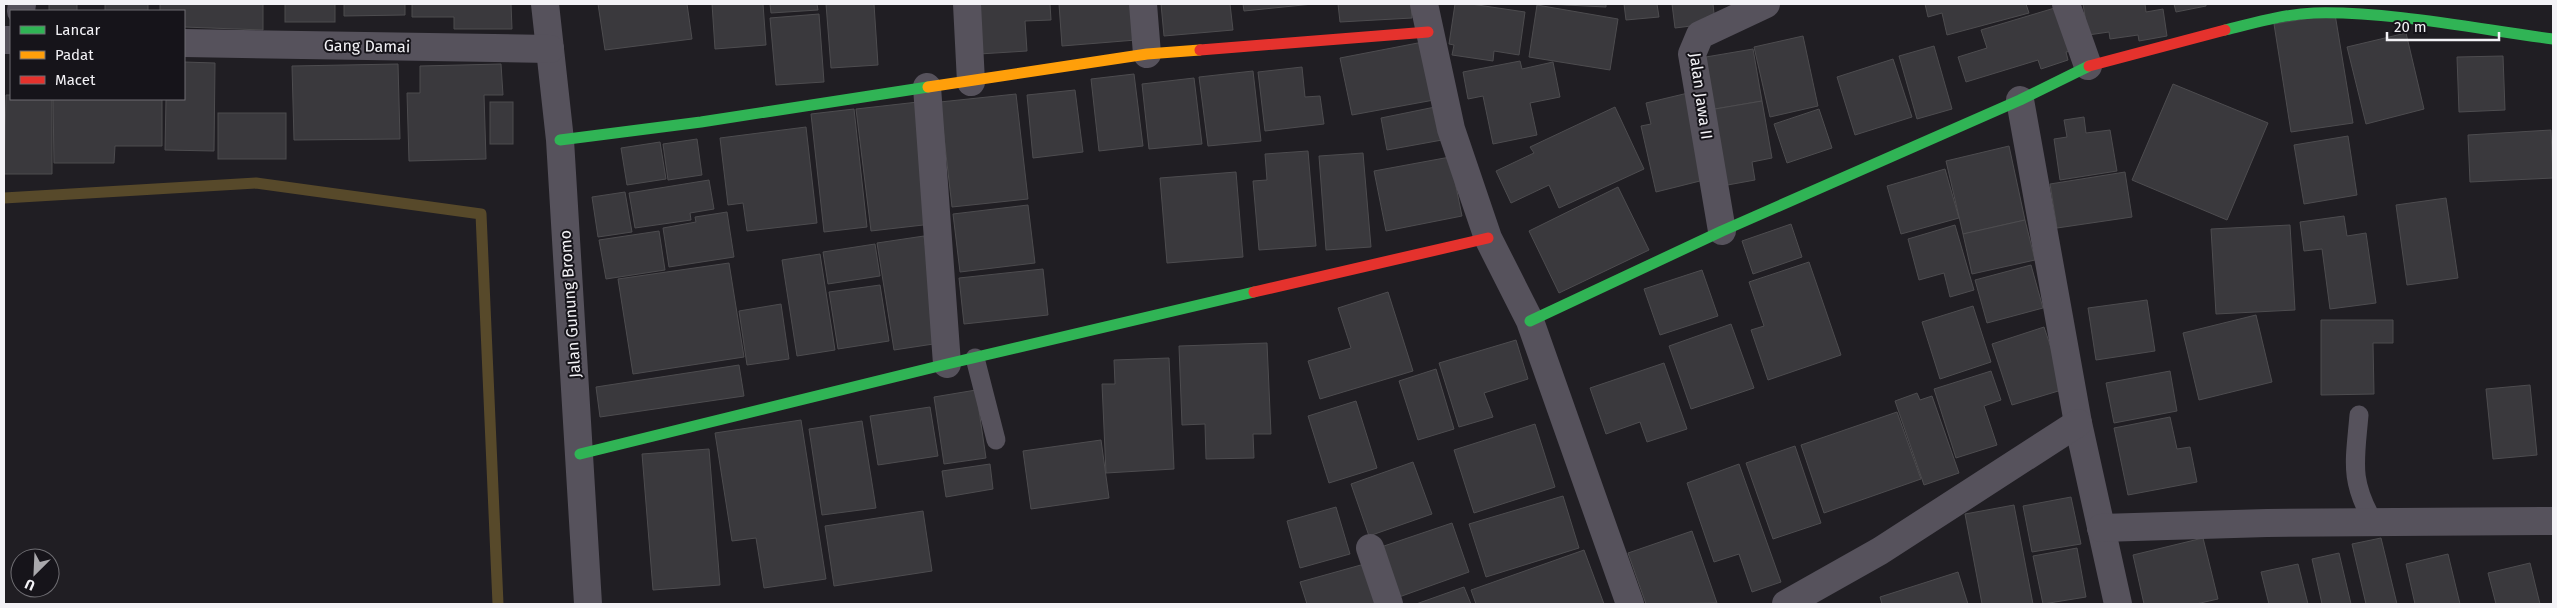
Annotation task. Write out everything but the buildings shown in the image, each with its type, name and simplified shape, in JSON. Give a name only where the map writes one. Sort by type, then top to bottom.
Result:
[{"type":"street","name":"Jalan Gunung Bromo","points":[[545,4],[560,140],[588,604]]},
{"type":"street","points":[[967,4],[971,82]]},
{"type":"street","points":[[1143,4],[1147,54]]},
{"type":"street","points":[[1424,4],[1428,32],[1451,129],[1488,238],[1530,321],[1630,604]]},
{"type":"street","name":"Jalan Jawa II","points":[[1722,231],[1692,54],[1700,35],[1766,4]]},
{"type":"street","points":[[2066,4],[2088,66]]},
{"type":"street","points":[[1530,321],[1722,231],[2020,100],[2088,66],[2260,21],[2313,13],[2366,14],[2553,39]]},
{"type":"street","points":[[560,140],[701,122],[1147,54],[1428,32]]},
{"type":"street","name":"Gang Damai","points":[[185,43],[550,49]]},
{"type":"street","points":[[927,87],[948,364]]},
{"type":"street","points":[[2020,100],[2078,423],[2118,604]]},
{"type":"street","points":[[580,454],[948,364],[1488,238]]},
{"type":"street","points":[[1786,604],[1880,551],[2078,423]]},
{"type":"street","points":[[2101,528],[2267,523],[2553,521]]},
{"type":"street","points":[[1370,548],[1389,604]]},
{"type":"lane","points":[[974,358],[996,440]]},
{"type":"lane","points":[[2358,415],[2355,474],[2361,500],[2374,523]]},
{"type":"waterway","points":[[4,198],[256,183],[481,214],[498,604]]},
{"type":"traffic: fast","points":[[2225,30],[2292,15],[2343,13],[2403,18],[2553,39]]},
{"type":"traffic: fast","points":[[1530,321],[1722,231],[2020,100],[2089,66]]},
{"type":"traffic: fast","points":[[560,140],[701,122],[928,87]]},
{"type":"traffic: fast","points":[[580,454],[947,364],[1254,292]]},
{"type":"traffic: slow","points":[[928,87],[1147,54],[1200,50]]},
{"type":"traffic: jam","points":[[2089,66],[2225,30]]},
{"type":"traffic: jam","points":[[1200,50],[1428,32]]},
{"type":"traffic: jam","points":[[1254,292],[1488,238]]}]
